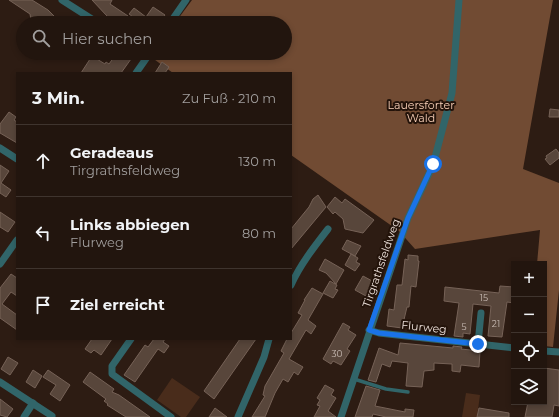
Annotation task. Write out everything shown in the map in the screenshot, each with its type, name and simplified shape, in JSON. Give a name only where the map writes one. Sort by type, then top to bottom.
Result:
[{"type":"street","points":[[62,0],[87,16]]},
{"type":"street","points":[[175,16],[186,0]]},
{"type":"street","name":"Tirgrathsfeldweg","points":[[341,417],[369,330],[408,218],[433,164],[452,93],[459,0]]},
{"type":"street","points":[[137,72],[144,60]]},
{"type":"street","points":[[0,148],[16,158]]},
{"type":"street","points":[[292,282],[295,275],[313,248],[328,229]]},
{"type":"street","points":[[0,264],[16,241]]},
{"type":"street","points":[[478,344],[481,313]]},
{"type":"street","name":"Flurweg","points":[[369,330],[379,333],[511,348]]},
{"type":"street","points":[[130,340],[112,366],[112,374],[171,417]]},
{"type":"street","points":[[238,417],[258,371],[269,340]]},
{"type":"street","points":[[547,351],[559,352]]},
{"type":"street","points":[[0,382],[52,416]]},
{"type":"street","points":[[24,417],[33,403]]},
{"type":"lane","points":[[353,379],[386,389],[408,392]]},
{"type":"shaded area","points":[[172,378],[200,397],[186,417],[181,417],[157,400]]},
{"type":"shaded area","points":[[466,393],[480,395],[477,417],[462,417]]},
{"type":"green space","name":"Lauersforter Wald","points":[[192,0],[553,0],[523,169],[559,183],[559,290],[553,347],[547,346],[547,261],[537,261],[540,230],[415,249],[399,231],[292,156],[292,72],[172,72],[155,60],[292,60],[292,16],[180,16]]},
{"type":"building","points":[[9,0],[32,0],[48,10],[54,16],[30,16],[30,14]]},
{"type":"building","points":[[92,0],[112,0],[110,4],[128,16],[107,16]]},
{"type":"building","points":[[153,7],[165,15],[164,16],[147,16]]},
{"type":"building","points":[[134,8],[145,16],[132,16],[129,14]]},
{"type":"building","points":[[89,60],[98,60],[105,64],[106,62],[109,64],[112,60],[130,60],[122,72],[82,72]]},
{"type":"building","points":[[162,62],[169,67],[166,72],[156,72]]},
{"type":"building","points":[[550,109],[559,110],[559,117],[549,117]]},
{"type":"building","points":[[9,112],[16,117],[14,120],[16,121],[16,142],[0,133],[0,124]]},
{"type":"building","points":[[556,149],[559,153],[559,158],[550,165],[545,159],[547,158],[546,156]]},
{"type":"building","points":[[0,165],[9,171],[1,183],[11,190],[6,197],[0,193]]},
{"type":"building","points":[[318,195],[326,207],[292,248],[292,228],[309,207],[313,199]]},
{"type":"building","points":[[335,197],[342,203],[345,199],[374,220],[363,233],[345,229],[343,219],[335,212],[333,214],[327,207]]},
{"type":"building","points":[[0,212],[15,222],[8,232],[0,227]]},
{"type":"building","points":[[347,240],[361,246],[355,256],[342,249]]},
{"type":"building","points":[[351,254],[358,258],[356,262],[360,264],[355,271],[345,265]]},
{"type":"building","points":[[408,255],[418,256],[419,261],[416,287],[411,286],[409,307],[407,307],[402,328],[387,326],[389,309],[394,310],[397,285],[402,285],[405,259],[408,260]]},
{"type":"building","points":[[325,259],[344,270],[336,284],[326,273],[319,270]]},
{"type":"building","points":[[11,274],[16,277],[16,295],[11,292],[2,304],[16,314],[16,329],[0,318],[0,288]]},
{"type":"building","points":[[363,276],[374,282],[366,296],[355,290]]},
{"type":"building","points":[[330,281],[337,285],[335,289],[338,290],[333,298],[323,293]]},
{"type":"building","points":[[500,286],[511,287],[511,303],[507,302],[502,337],[488,336],[491,306],[473,304],[470,334],[463,333],[463,337],[454,336],[459,303],[444,301],[445,287],[499,293]]},
{"type":"building","points":[[312,288],[323,294],[308,320],[316,326],[311,334],[306,330],[289,359],[303,367],[298,375],[294,372],[288,382],[283,379],[275,393],[265,417],[252,417],[265,396],[263,395],[265,386],[284,353],[281,351],[286,340],[292,340],[292,331],[302,315],[298,313]]},
{"type":"building","points":[[343,323],[350,327],[348,330],[356,335],[347,349],[350,351],[341,365],[333,361],[331,364],[323,359]]},
{"type":"building","points":[[91,340],[111,340],[101,355],[94,350],[91,353],[85,349]]},
{"type":"building","points":[[153,340],[164,340],[163,342],[169,346],[164,353],[158,349],[135,382],[124,375],[145,345],[148,347]]},
{"type":"building","points":[[239,340],[255,340],[214,399],[204,391]]},
{"type":"building","points":[[400,343],[453,348],[453,346],[462,347],[461,349],[480,351],[479,367],[461,365],[460,372],[452,371],[452,364],[434,363],[434,370],[424,371],[422,387],[406,386],[408,363],[392,361],[390,367],[382,364],[376,382],[368,380],[379,348],[398,355]]},
{"type":"building","points":[[8,357],[18,363],[10,375],[1,369]]},
{"type":"building","points":[[547,368],[559,370],[559,406],[554,405],[552,417],[525,417],[527,405],[547,405]]},
{"type":"building","points":[[33,370],[42,376],[35,388],[26,382]]},
{"type":"building","points":[[48,370],[70,385],[60,401],[50,394],[56,385],[43,377]]},
{"type":"building","points":[[90,372],[114,389],[112,392],[119,395],[150,417],[126,417],[107,405],[108,404],[104,401],[106,399],[83,382]]},
{"type":"building","points":[[325,385],[334,390],[331,395],[336,398],[328,411],[336,417],[314,417],[320,406],[317,405],[320,400],[317,398]]},
{"type":"building","points":[[366,386],[380,390],[375,406],[405,412],[405,409],[414,410],[413,417],[386,417],[373,414],[372,417],[355,417]]},
{"type":"building","points":[[0,399],[13,409],[7,417],[0,415]]},
{"type":"building","points":[[215,408],[227,417],[209,417]]},
{"type":"building","points":[[479,408],[509,413],[509,417],[477,417]]},
{"type":"route","points":[[433,164],[408,218],[369,330],[379,333],[478,344]]}]
